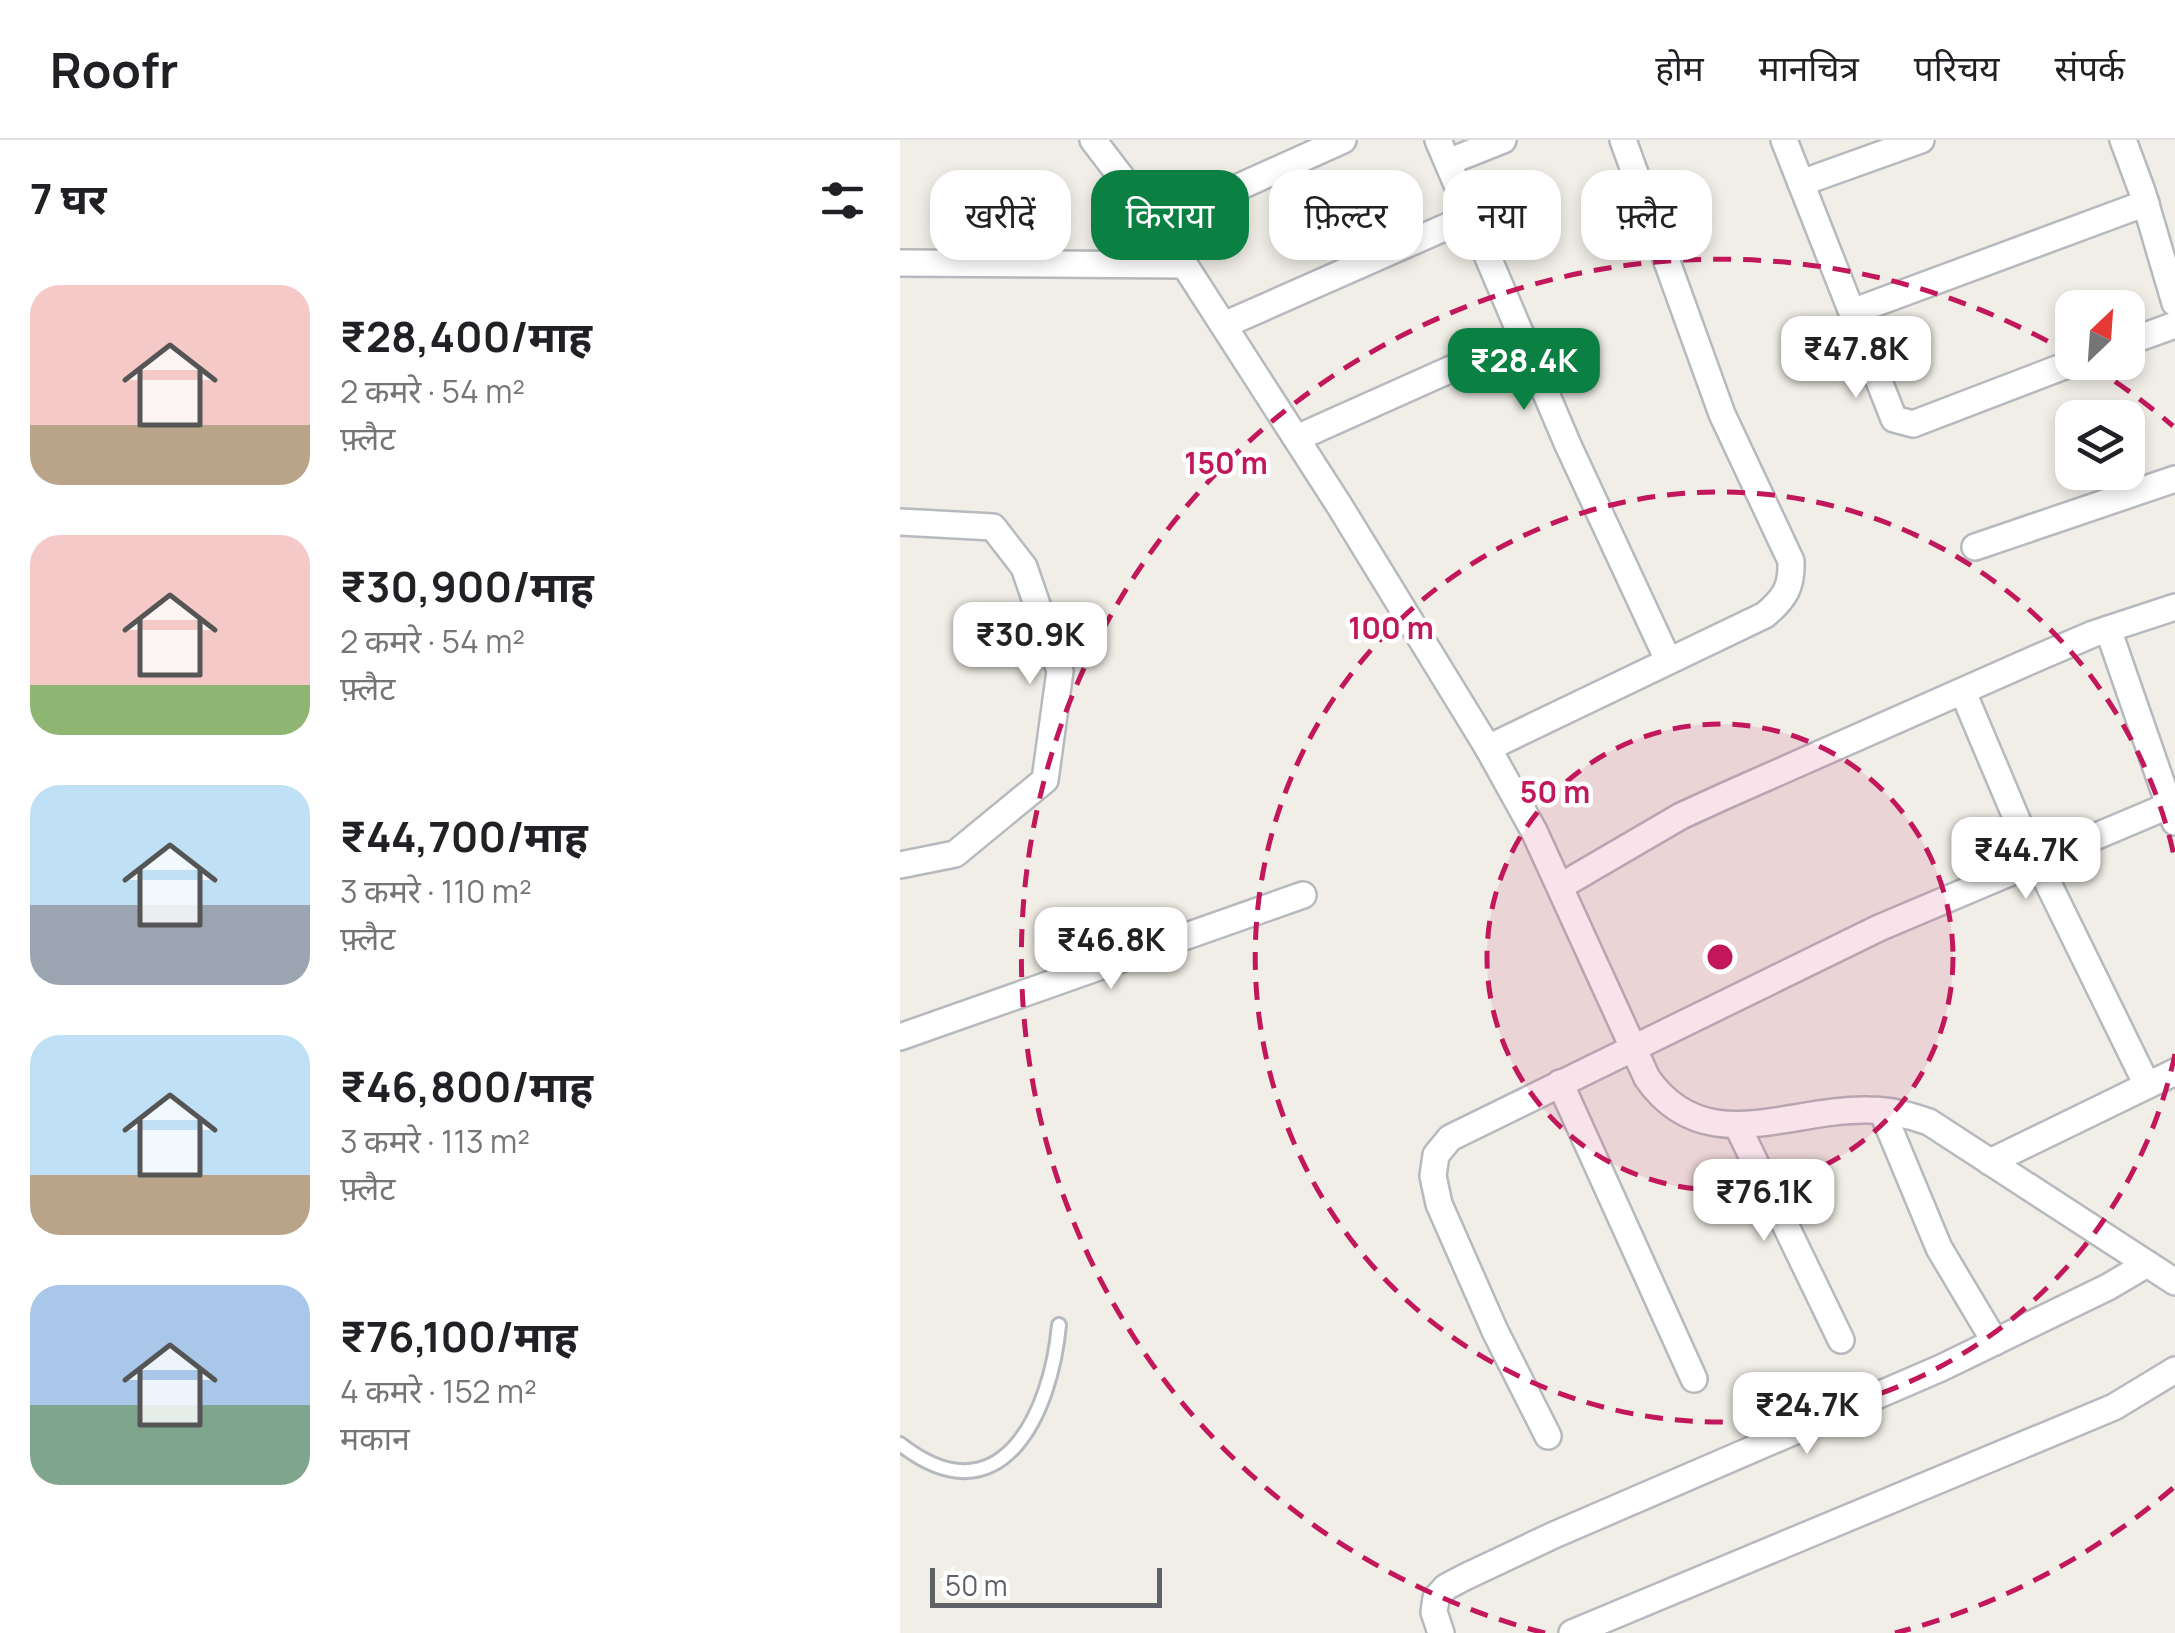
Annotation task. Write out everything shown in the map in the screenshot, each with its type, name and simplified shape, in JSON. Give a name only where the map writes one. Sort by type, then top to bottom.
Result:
[{"type":"street","points":[[1092,140],[1115,170]]},
{"type":"street","points":[[1249,182],[1343,140]]},
{"type":"street","points":[[1443,151],[1503,140]]},
{"type":"street","points":[[1488,748],[1765,615],[1782,600],[1792,583],[1791,562],[1722,414],[1623,140]]},
{"type":"street","points":[[1784,140],[1894,419],[1904,424],[1964,407],[2055,370]]},
{"type":"street","points":[[1801,182],[1921,140]]},
{"type":"street","points":[[2123,140],[2175,303]]},
{"type":"street","points":[[1852,312],[2146,204]]},
{"type":"street","points":[[1224,325],[1443,228]]},
{"type":"street","points":[[1181,260],[1297,438],[1488,748],[1534,831],[1648,1078],[1662,1099],[1690,1117],[1718,1125],[1866,1110],[1903,1113],[1930,1122],[2175,1282]]},
{"type":"street","points":[[1490,260],[1575,462],[1668,660]]},
{"type":"street","points":[[900,264],[1184,265]]},
{"type":"street","points":[[2145,335],[2175,324]]},
{"type":"street","points":[[1297,438],[1522,337]]},
{"type":"street","points":[[1975,547],[2175,479]]},
{"type":"street","points":[[900,522],[992,527],[1024,566],[1060,670],[1044,780],[955,854],[900,865]]},
{"type":"street","points":[[1561,886],[1682,816],[2108,629],[2175,607]]},
{"type":"street","points":[[1548,1436],[1439,1204],[1433,1176],[1436,1155],[1450,1138],[1818,957],[2036,860],[2172,810],[2108,629]]},
{"type":"street","points":[[1963,692],[2036,860],[2147,1086]]},
{"type":"street","points":[[900,1037],[1303,895]]},
{"type":"street","points":[[1990,1162],[2175,1072]]},
{"type":"street","points":[[1560,1083],[1694,1379]]},
{"type":"street","points":[[1882,1111],[1940,1248],[1996,1342]]},
{"type":"street","points":[[1737,1125],[1840,1340]]},
{"type":"street","points":[[1441,1633],[1434,1612],[1436,1598],[1446,1587],[1554,1534],[1838,1414],[1996,1342],[2147,1264]]},
{"type":"street","points":[[1572,1633],[2114,1408],[2175,1370]]},
{"type":"lane","points":[[900,1444],[919,1458],[953,1470],[972,1471],[1002,1461],[1029,1431],[1040,1411],[1053,1374],[1059,1325]]}]
